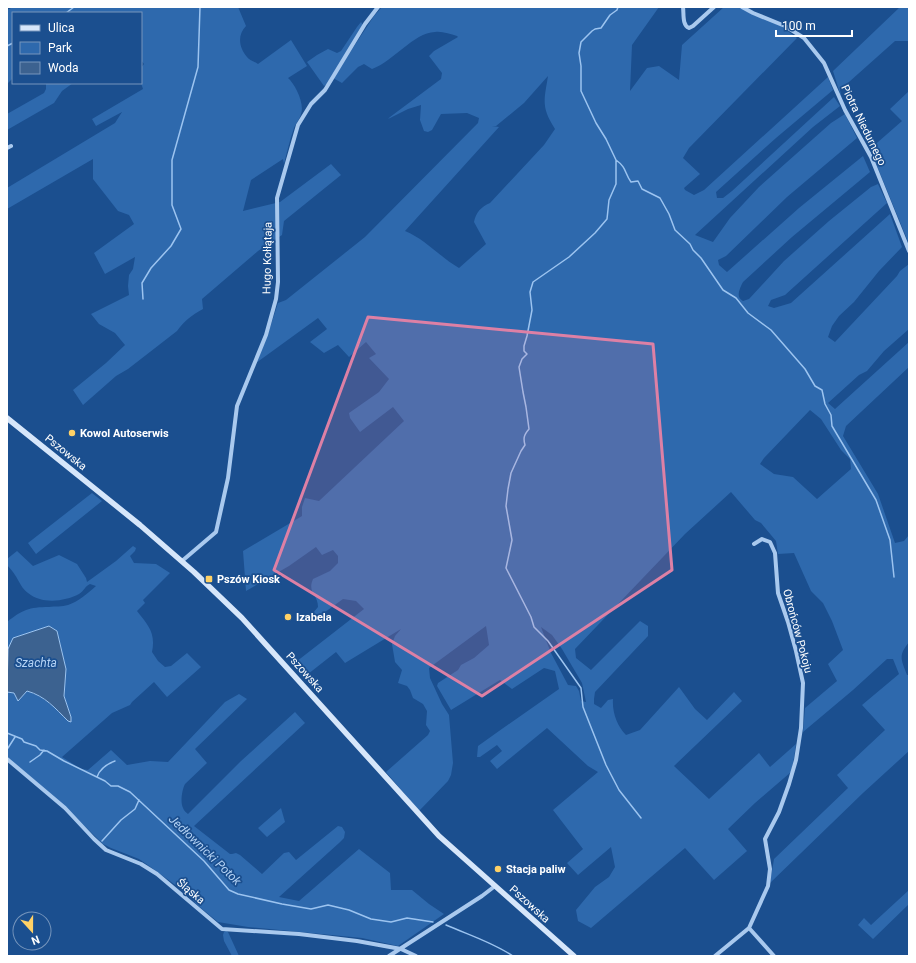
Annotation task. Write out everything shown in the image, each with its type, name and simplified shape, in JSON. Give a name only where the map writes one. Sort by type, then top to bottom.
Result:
[{"type":"main road","name":"Pszowska","points":[[7,418],[140,525],[182,561],[242,618],[439,836],[574,956]]},
{"type":"street","name":"Hugo Kołłątaja","points":[[182,561],[216,532],[228,478],[237,406],[266,335],[276,299],[278,282],[277,198],[298,125],[311,104],[325,90],[365,24],[378,7]]},
{"type":"street","points":[[684,7],[685,24],[689,28],[714,7]]},
{"type":"street","name":"Piotra Niedurnego","points":[[742,7],[781,24],[804,38],[824,63],[845,110],[871,157],[909,251]]},
{"type":"street","name":"Obrońców Pokoju","points":[[715,956],[749,928],[768,886],[770,869],[765,839],[779,812],[791,777],[796,760],[801,728],[803,683],[788,622],[778,593],[775,553],[770,542],[762,539],[754,544]]},
{"type":"street","name":"Śląska","points":[[7,759],[65,808],[106,850],[141,864],[157,874],[222,929],[299,934],[357,941],[400,949],[416,956]]},
{"type":"street","points":[[389,956],[482,896],[494,886]]},
{"type":"street","points":[[749,928],[774,956]]},
{"type":"highlighted area","points":[[368,317],[653,344],[672,570],[482,696],[274,570]]},
{"type":"green space","points":[[13,7],[238,7],[246,26],[241,33],[240,42],[242,50],[248,58],[258,64],[291,40],[307,66],[288,78],[299,94],[302,110],[293,132],[284,164],[283,159],[251,180],[243,211],[280,202],[331,164],[341,175],[284,221],[282,235],[258,251],[202,299],[203,309],[188,318],[177,331],[128,369],[116,376],[83,405],[73,390],[125,345],[115,333],[99,324],[91,314],[129,295],[129,275],[133,269],[135,257],[105,274],[94,253],[134,224],[129,215],[118,211],[93,179],[93,159],[7,209],[7,188],[115,123],[122,112],[96,126],[92,119],[143,89],[141,84],[142,67],[144,64],[142,61],[142,12],[12,12],[12,79],[7,84],[7,10]]},
{"type":"green space","points":[[382,7],[659,7],[632,45],[630,91],[647,68],[659,66],[679,80],[682,45],[724,7],[741,7],[781,26],[797,38],[689,148],[683,158],[700,174],[684,188],[685,190],[694,195],[704,190],[828,77],[833,90],[776,138],[716,192],[717,198],[723,198],[732,191],[834,97],[840,106],[813,127],[695,235],[713,242],[730,218],[759,187],[831,123],[845,114],[857,138],[787,197],[726,256],[718,260],[719,265],[727,272],[799,208],[863,156],[870,172],[792,237],[743,282],[739,297],[743,301],[749,299],[784,261],[829,221],[871,187],[878,184],[887,203],[785,295],[771,300],[768,306],[774,308],[791,303],[890,214],[902,247],[879,271],[854,302],[839,316],[832,326],[828,337],[835,342],[900,271],[909,264],[909,329],[884,351],[867,371],[859,375],[828,403],[835,409],[909,342],[909,367],[846,426],[843,436],[878,494],[895,543],[904,541],[909,535],[909,642],[903,651],[902,658],[907,675],[909,675],[909,751],[863,793],[770,883],[774,859],[848,788],[837,775],[885,730],[862,705],[899,674],[893,659],[887,659],[803,732],[805,708],[837,681],[828,664],[843,650],[832,621],[823,603],[811,591],[794,553],[778,554],[776,541],[761,523],[755,520],[731,492],[685,534],[575,649],[576,658],[591,670],[640,621],[648,626],[648,636],[595,692],[594,704],[601,708],[608,700],[613,699],[613,709],[616,718],[626,735],[640,730],[679,687],[695,709],[707,720],[734,692],[742,701],[674,766],[709,799],[759,753],[770,767],[796,744],[791,772],[728,829],[747,851],[714,880],[685,848],[591,928],[578,921],[576,910],[595,887],[609,877],[615,867],[611,847],[578,875],[567,863],[583,849],[553,810],[598,772],[588,766],[547,728],[497,769],[490,761],[502,751],[497,745],[480,757],[477,757],[478,746],[559,689],[555,671],[544,668],[512,689],[500,680],[451,710],[437,686],[438,683],[458,670],[461,665],[474,658],[489,645],[486,626],[429,668],[430,678],[442,704],[449,715],[453,763],[451,775],[448,781],[419,811],[386,772],[428,735],[430,731],[426,725],[427,711],[423,704],[413,698],[407,686],[398,683],[402,670],[395,662],[392,644],[395,636],[401,629],[345,663],[336,652],[303,678],[292,665],[364,609],[356,601],[343,599],[314,620],[313,613],[318,607],[318,603],[312,591],[311,584],[313,579],[330,571],[338,563],[338,556],[333,550],[322,555],[316,547],[289,566],[246,591],[243,551],[302,516],[302,507],[305,498],[319,501],[404,421],[393,407],[360,432],[350,418],[349,413],[379,392],[389,379],[369,358],[376,354],[366,342],[349,357],[338,345],[324,353],[310,342],[327,329],[318,318],[256,363],[267,337],[278,303],[286,300],[365,237],[478,123],[479,118],[467,113],[441,114],[432,130],[428,132],[424,131],[420,120],[421,105],[408,109],[388,119],[441,79],[442,73],[429,56],[434,51],[458,37],[457,36],[440,32],[427,34],[411,42],[388,60],[372,69],[364,64],[358,67],[342,83],[333,78],[374,16]],"holes":[[[548,76],[545,92],[545,104],[547,115],[555,129],[544,145],[490,203],[484,206],[478,213],[474,222],[486,244],[459,268],[445,259],[426,243],[405,231],[499,127],[492,126],[496,126],[524,103]],[[810,410],[821,419],[841,450],[850,459],[851,469],[817,499],[793,477],[774,474],[760,464]],[[541,627],[552,635],[562,649],[582,683],[586,702],[581,701],[579,691],[576,686],[568,685],[551,653]]]},
{"type":"green space","points":[[900,7],[909,7],[909,41],[895,41],[840,90],[842,100],[833,71]]},
{"type":"green space","points":[[361,22],[363,25],[327,84],[324,86],[307,62],[328,49],[337,53],[341,51]]},
{"type":"green space","points":[[46,84],[72,84],[62,91],[54,103],[7,130],[7,114],[44,93]]},
{"type":"green space","points":[[909,91],[909,244],[870,149],[902,121],[890,109]]},
{"type":"green space","points":[[92,493],[102,501],[36,554],[28,543]]},
{"type":"green space","points":[[133,546],[136,548],[130,556],[134,563],[156,564],[170,573],[143,600],[145,603],[137,611],[148,625],[152,634],[152,652],[158,661],[165,667],[171,666],[187,653],[201,667],[167,697],[154,682],[130,705],[112,713],[62,757],[81,769],[88,770],[111,750],[127,765],[150,761],[168,762],[225,702],[239,694],[247,699],[195,749],[207,763],[185,784],[182,796],[182,805],[183,809],[188,814],[241,761],[295,712],[305,723],[194,826],[230,854],[236,853],[240,855],[262,874],[284,853],[289,852],[296,860],[338,826],[342,827],[345,832],[344,838],[279,897],[299,901],[359,849],[390,873],[391,890],[412,890],[444,914],[398,946],[362,938],[248,927],[218,922],[196,904],[189,895],[139,859],[103,844],[61,803],[7,757],[7,692],[14,693],[18,701],[27,691],[33,693],[49,703],[68,721],[71,717],[64,696],[66,669],[57,631],[49,626],[28,633],[7,666],[7,622],[26,610],[72,604],[96,586],[90,584],[79,594],[67,599],[53,601],[39,599],[33,597],[24,589],[7,565],[7,559],[17,551],[33,566],[59,555],[77,564],[87,582],[116,561]]},
{"type":"green space","points":[[281,808],[285,822],[267,837],[258,828]]},
{"type":"green space","points":[[909,890],[909,904],[873,939],[858,925],[864,918],[871,925]]},
{"type":"green space","points":[[226,931],[228,932],[239,956],[232,956],[224,941],[223,935]]},
{"type":"water","name":"Szachta","points":[[49,626],[57,631],[66,669],[64,696],[71,717],[71,722],[68,721],[49,703],[33,693],[27,691],[18,701],[14,693],[7,692],[8,649],[13,638]]},
{"type":"waterway","points":[[67,12],[74,7]]},
{"type":"waterway","points":[[143,299],[142,283],[151,268],[171,246],[181,229],[172,205],[172,160],[198,67],[200,7]]},
{"type":"waterway","points":[[618,7],[601,28],[592,31],[581,42],[579,53],[581,66],[581,91],[616,160],[616,184],[609,200],[607,219],[595,233],[569,257],[533,282],[530,292],[532,310],[524,346],[524,351],[527,354],[522,359],[519,367],[529,429],[524,437],[525,445],[511,473],[508,489],[506,506],[512,540],[506,568],[531,617],[534,627],[548,641],[581,688],[583,707],[606,765],[619,790],[641,818]]},
{"type":"waterway","points":[[7,46],[12,44]]},
{"type":"waterway","points":[[616,160],[624,168],[631,182],[638,181],[642,189],[660,198],[669,214],[675,230],[690,244],[723,290],[736,298],[748,313],[771,330],[805,369],[815,386],[822,390],[825,404],[831,415],[832,426],[876,500],[890,540],[894,577]]},
{"type":"waterway","name":"Jedłownicki Potok","points":[[7,733],[22,739],[24,742],[36,746],[40,750],[47,751],[105,781],[111,786],[118,786],[130,792],[204,861],[229,890],[238,894],[311,909],[328,905],[349,910],[371,919],[391,922],[407,918],[433,922]]},
{"type":"waterway","points":[[8,748],[15,737]]},
{"type":"waterway","points":[[30,762],[44,750]]},
{"type":"waterway","points":[[97,777],[104,767],[115,761]]},
{"type":"waterway","points":[[102,841],[121,820],[135,809],[139,800]]},
{"type":"waterway","points":[[446,925],[489,943],[513,956]]},
{"type":"place","name":"Kowol Autoserwis","points":[[72,433]]},
{"type":"place","name":"Pszów Kiosk","points":[[209,579]]},
{"type":"place","name":"Izabela","points":[[288,617]]},
{"type":"place","name":"Stacja paliw","points":[[498,869]]}]
